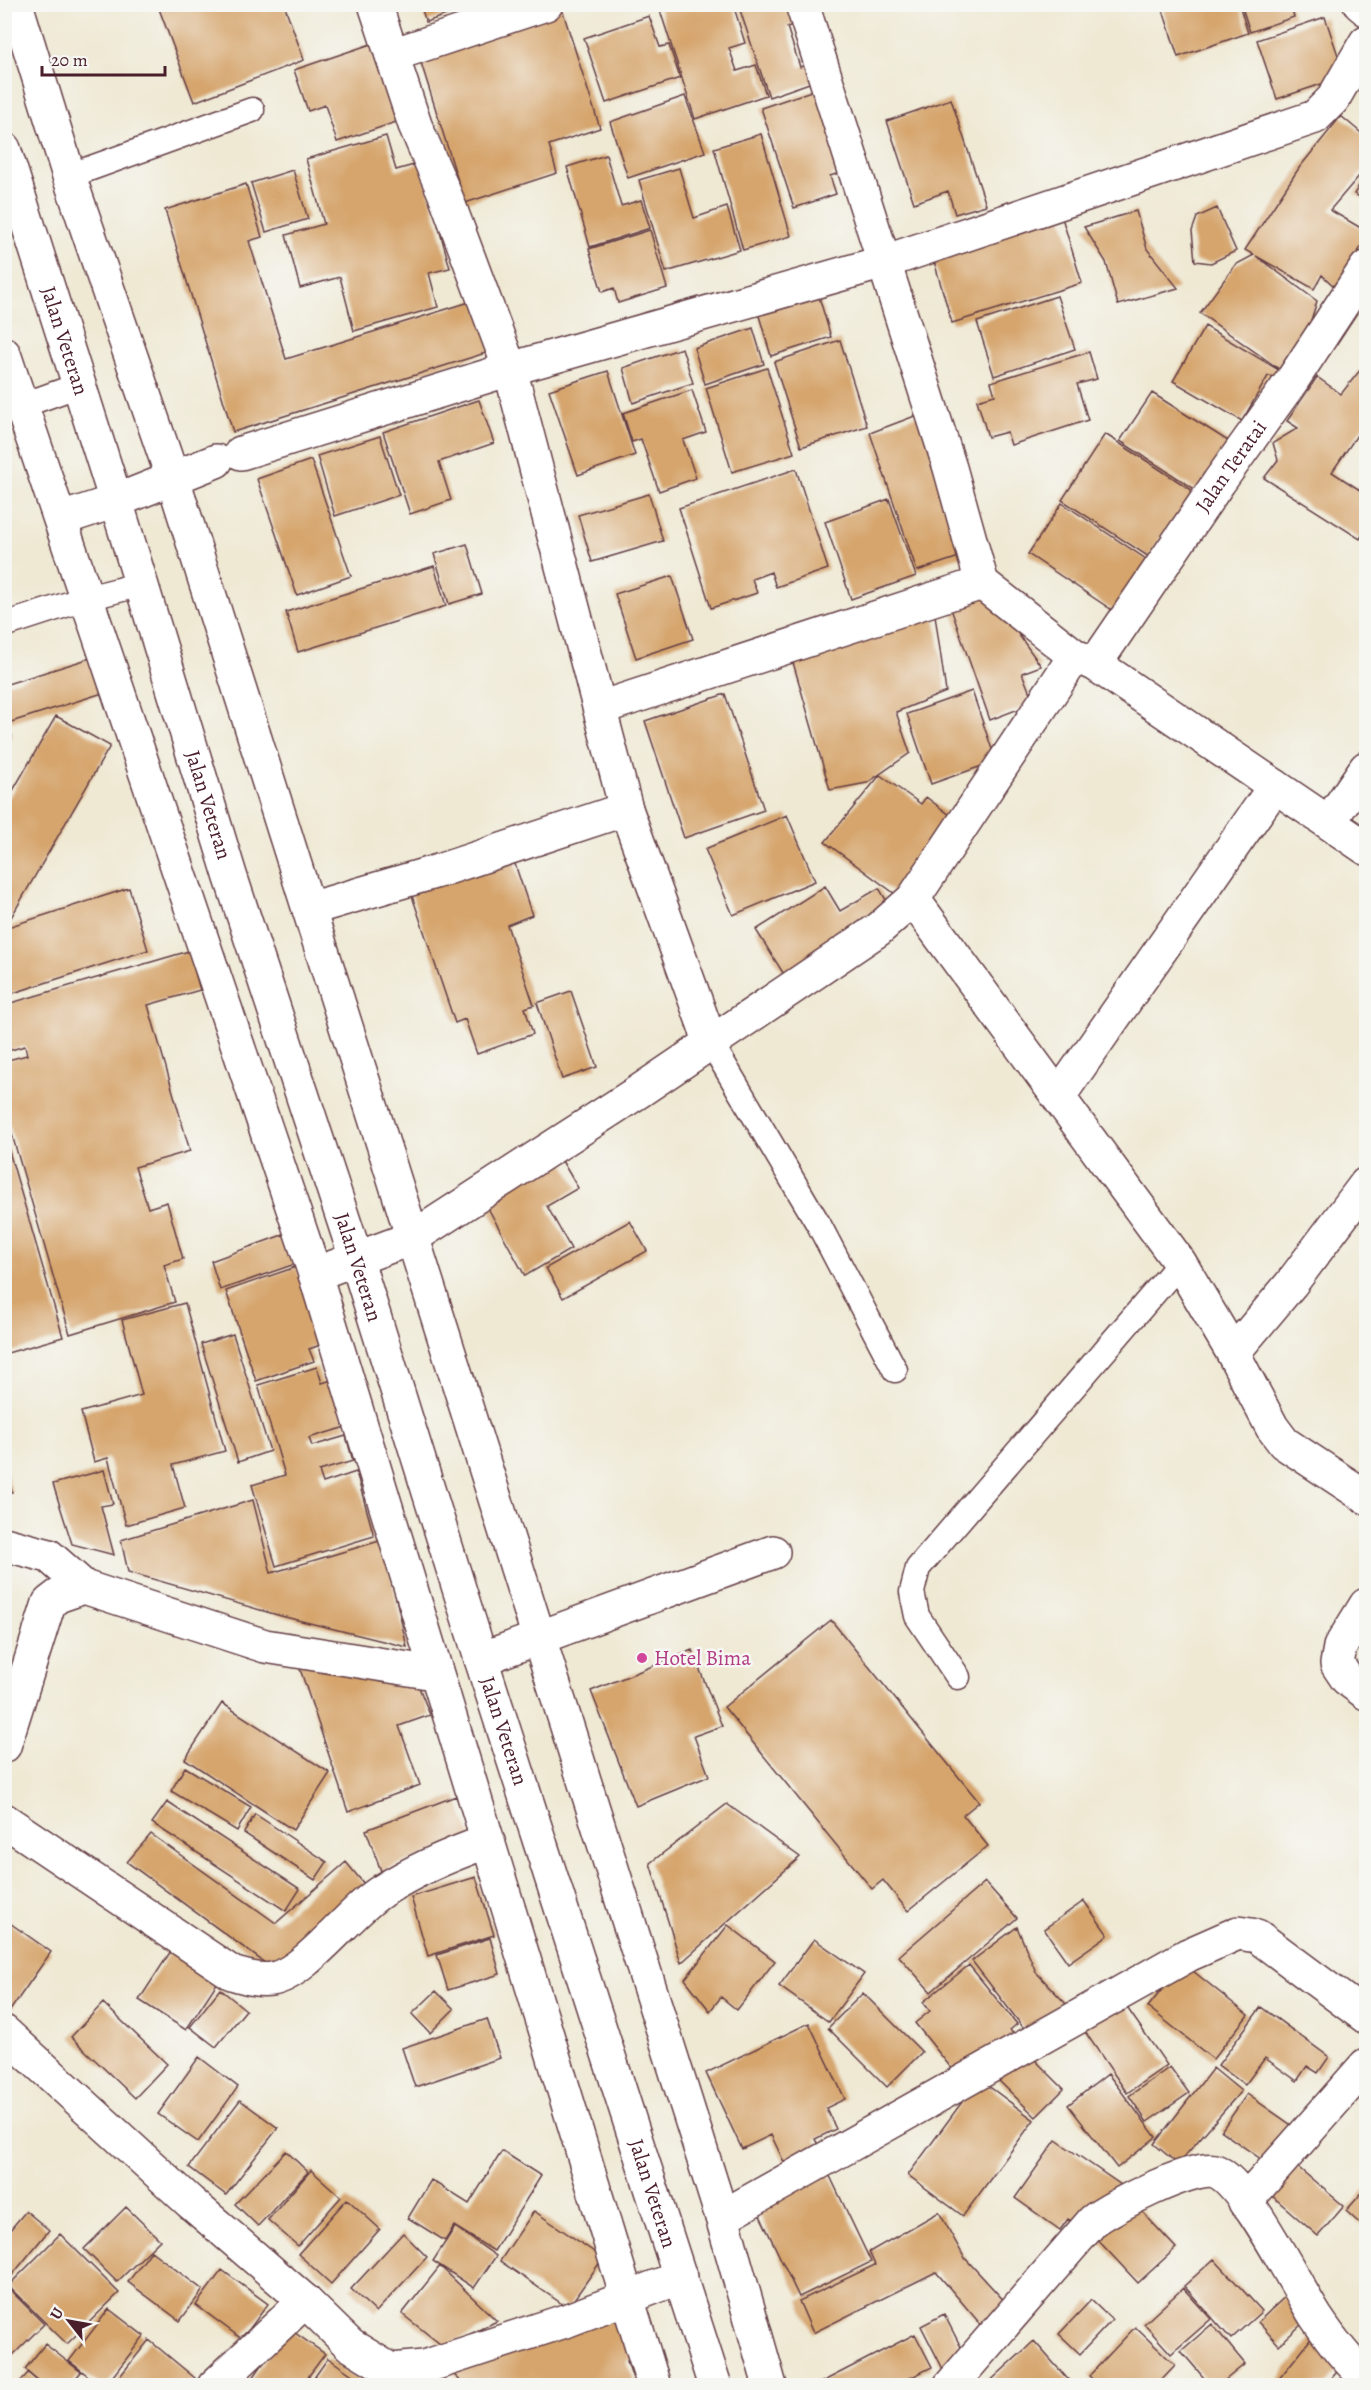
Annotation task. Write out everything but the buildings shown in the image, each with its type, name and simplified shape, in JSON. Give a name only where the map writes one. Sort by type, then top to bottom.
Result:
[{"type":"street","points":[[16,4],[69,176],[173,479],[722,2217],[770,2385]]},
{"type":"street","points":[[375,4],[415,125],[447,198],[510,369],[626,809],[710,1041]]},
{"type":"street","points":[[392,55],[546,4]]},
{"type":"street","points":[[802,4],[950,468],[982,583],[1085,660],[1366,848]]},
{"type":"street","points":[[1360,4],[1366,9]]},
{"type":"street","points":[[61,519],[116,501],[228,457],[510,369],[884,262],[1315,117],[1333,99],[1366,42]]},
{"type":"street","name":"Jalan Veteran","points":[[4,149],[142,584],[230,875],[356,1258],[481,1659],[715,2385]]},
{"type":"street","name":"Jalan Teratai","points":[[315,1274],[412,1238],[638,1092],[710,1041],[879,929],[913,898],[1085,660],[1219,482],[1293,379],[1366,268]]},
{"type":"street","points":[[4,354],[13,409],[61,519],[315,1274],[434,1673],[654,2385]]},
{"type":"street","points":[[600,708],[982,583]]},
{"type":"street","points":[[1329,822],[1366,768]]},
{"type":"street","points":[[1059,1096],[1275,786]]},
{"type":"street","points":[[309,909],[438,871],[626,809]]},
{"type":"street","points":[[913,898],[1180,1263],[1233,1353],[1272,1427],[1284,1443],[1366,1497]]},
{"type":"street","points":[[1233,1353],[1291,1284],[1366,1184]]},
{"type":"street","points":[[4,1544],[49,1556],[84,1587],[160,1609],[265,1646],[434,1673]]},
{"type":"street","points":[[481,1659],[773,1552]]},
{"type":"street","points":[[4,1746],[49,1603],[58,1596],[84,1587]]},
{"type":"street","points":[[1366,1605],[1340,1647],[1337,1664],[1347,1678],[1366,1693]]},
{"type":"street","points":[[4,1820],[232,1973],[253,1979],[274,1979],[295,1969],[352,1914],[382,1891],[486,1842]]},
{"type":"street","points":[[722,2217],[1188,1955],[1238,1932],[1257,1936],[1366,2017]]},
{"type":"street","points":[[4,2032],[190,2202],[305,2301],[350,2345],[391,2370],[424,2367],[467,2351],[568,2320],[681,2277]]},
{"type":"street","points":[[1245,2202],[1366,2065]]},
{"type":"street","points":[[950,2385],[1032,2294],[1075,2239],[1111,2207],[1198,2171],[1214,2171],[1229,2180],[1317,2318],[1366,2377]]},
{"type":"street","points":[[214,2385],[305,2301]]},
{"type":"lane","points":[[69,176],[252,110]]},
{"type":"lane","points":[[13,409],[79,385]]},
{"type":"lane","points":[[4,626],[87,598],[142,584]]},
{"type":"lane","points":[[710,1041],[819,1226],[895,1370]]},
{"type":"lane","points":[[958,1677],[917,1616],[912,1592],[918,1568],[1180,1263]]},
{"type":"place","name":"Hotel Bima","points":[[642,1658]]}]
